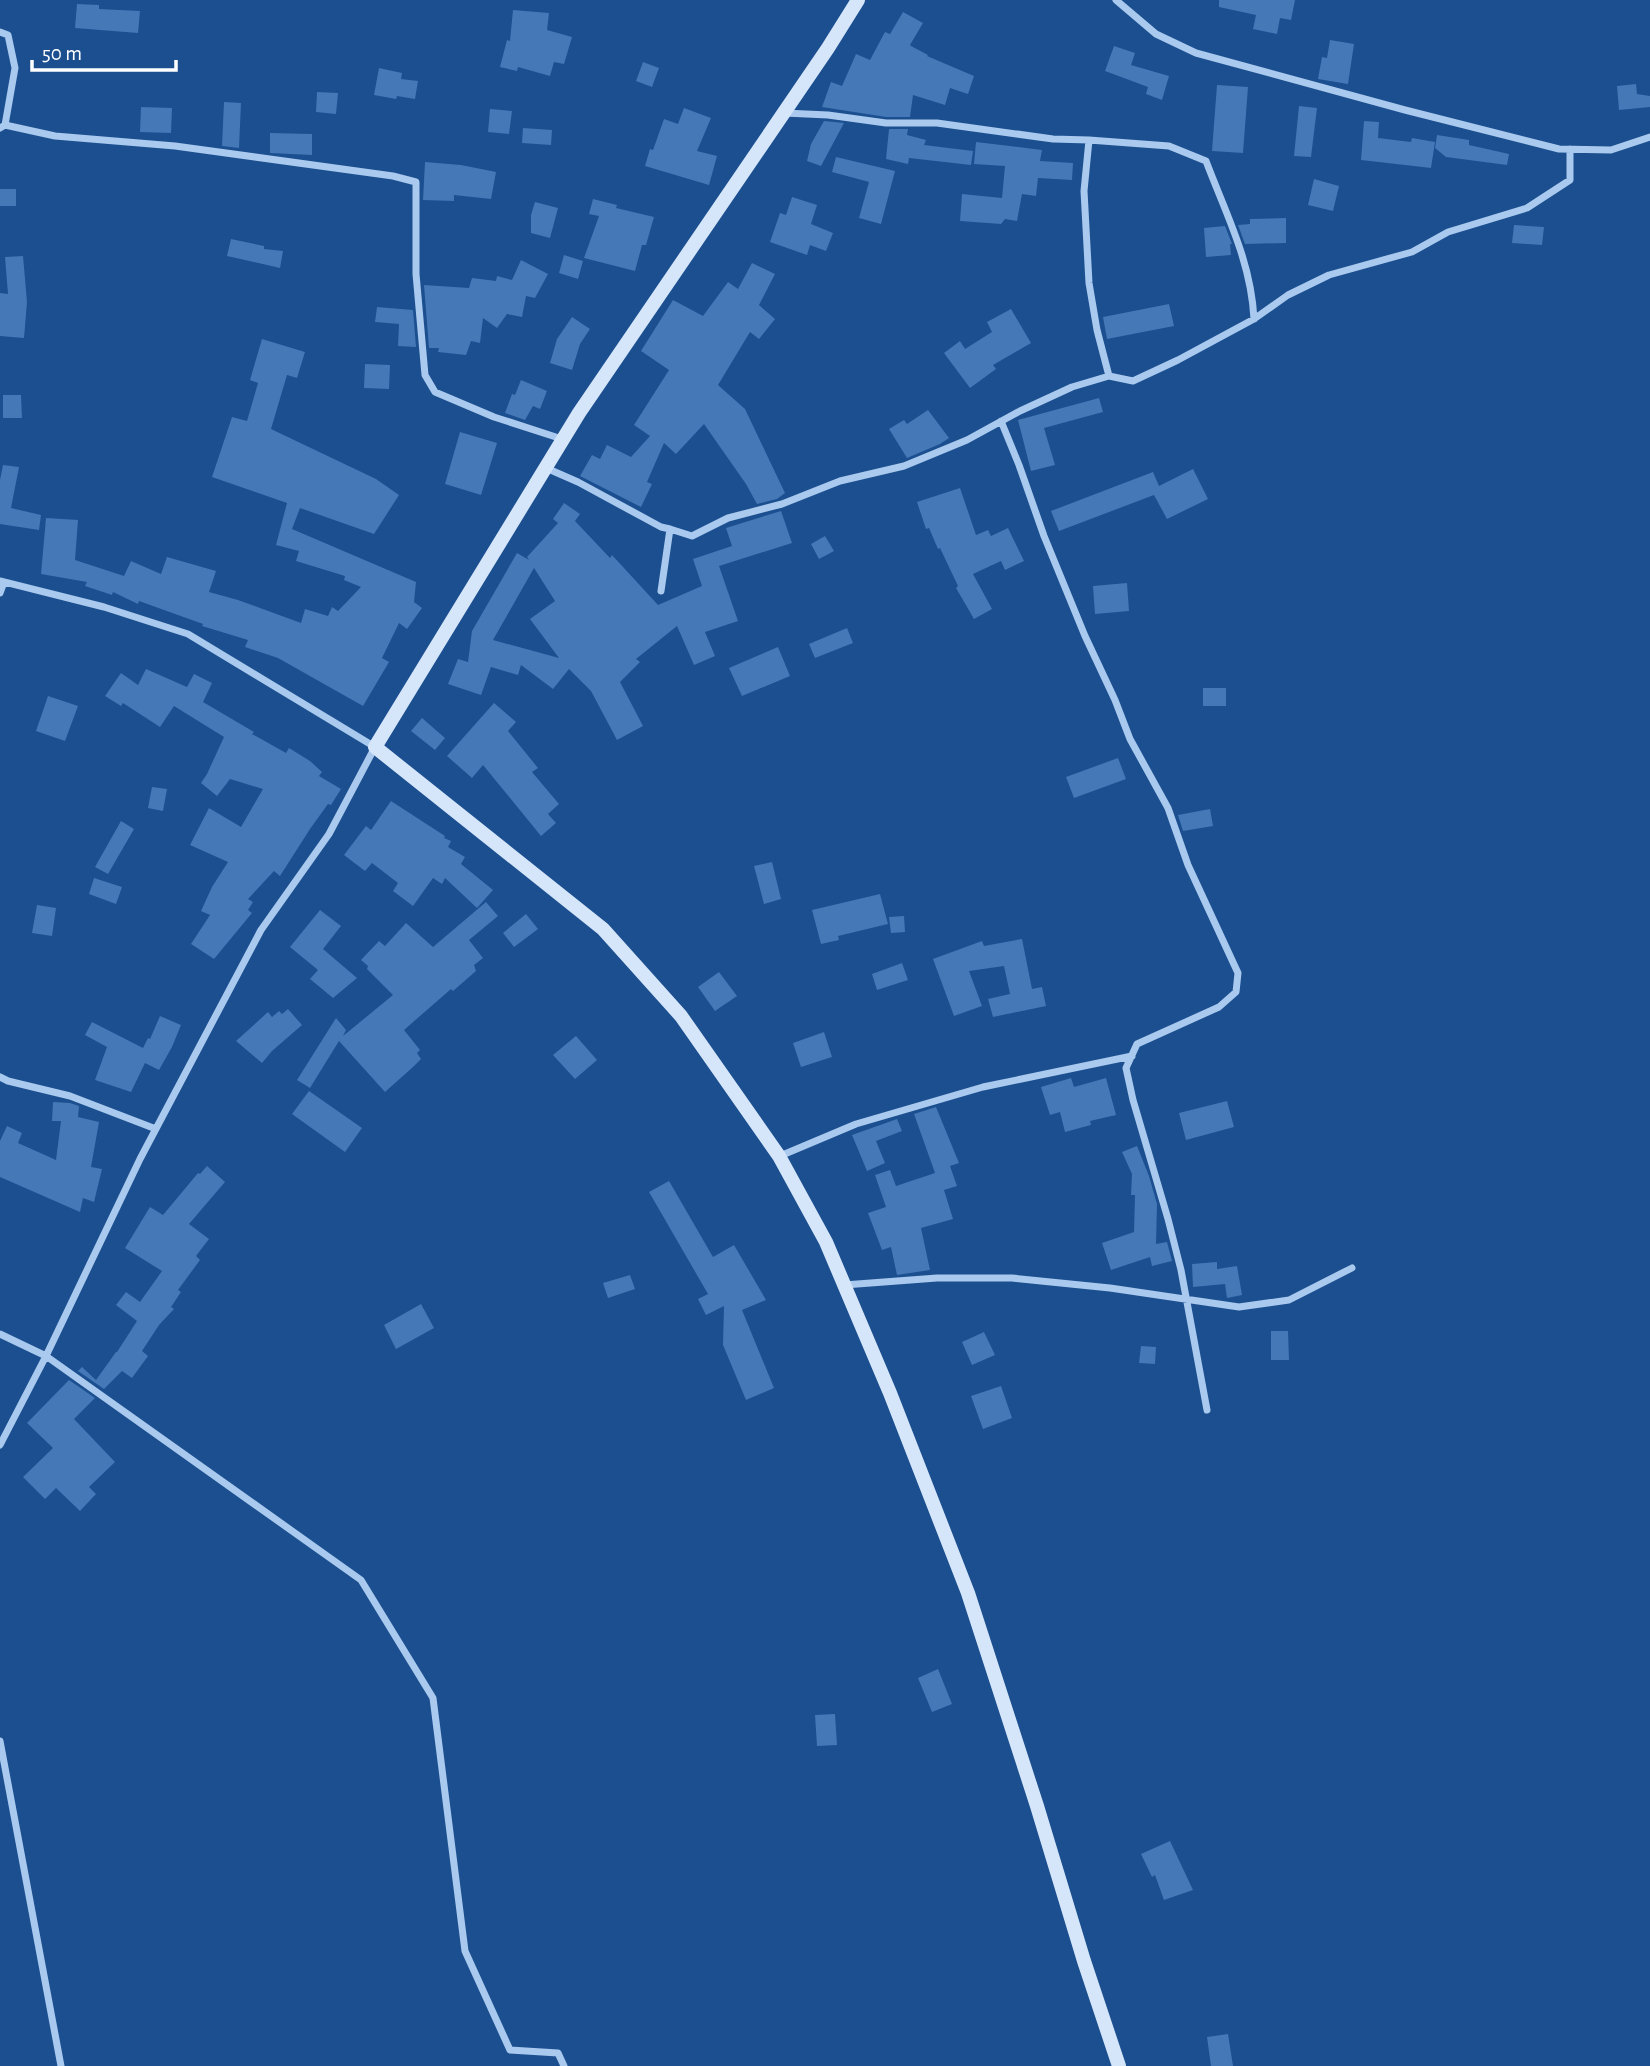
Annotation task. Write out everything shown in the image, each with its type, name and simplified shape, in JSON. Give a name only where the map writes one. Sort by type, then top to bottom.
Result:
[{"type":"street","points":[[0,1445],[156,1129],[261,930],[329,834],[375,747],[579,413],[858,0]]},
{"type":"street","points":[[1116,0],[1156,34],[1196,53],[1405,110],[1559,149],[1611,150],[1650,137]]},
{"type":"street","points":[[0,33],[8,35],[15,68],[3,127],[55,136],[188,148],[393,176],[416,182],[415,274],[425,375],[435,392],[494,417],[563,440]]},
{"type":"street","points":[[784,113],[828,115],[886,123],[937,124],[1053,139],[1169,146],[1206,161],[1221,202],[1233,225],[1247,270],[1254,319]]},
{"type":"street","points":[[1089,140],[1084,191],[1089,283],[1109,376]]},
{"type":"street","points":[[546,468],[578,482],[661,527],[692,536],[728,518],[782,504],[840,481],[904,466],[967,440],[1072,387],[1109,376],[1133,381],[1254,319],[1288,295],[1328,275],[1412,252],[1448,232],[1527,208],[1570,180],[1570,149]]},
{"type":"street","points":[[1001,421],[1085,636],[1130,739],[1168,808],[1188,865],[1238,973],[1236,992],[1219,1007],[1137,1044],[1126,1068],[1168,1219],[1207,1410]]},
{"type":"street","points":[[661,590],[670,529]]},
{"type":"street","points":[[0,593],[2,582],[104,607],[188,634],[375,747],[603,929],[681,1016],[779,1156],[826,1241],[890,1393],[968,1593],[1119,2066]]},
{"type":"street","points":[[779,1156],[856,1124],[982,1087],[1132,1056]]},
{"type":"street","points":[[0,1077],[70,1096],[156,1129]]},
{"type":"street","points":[[844,1285],[937,1278],[1012,1278],[1110,1288],[1239,1307],[1289,1300],[1352,1268]]},
{"type":"street","points":[[0,1334],[46,1356],[361,1580],[433,1698],[465,1951],[510,2050],[558,2053],[564,2066]]},
{"type":"street","points":[[0,1741],[61,2066]]},
{"type":"building","points":[[1219,0],[1295,0],[1291,20],[1280,18],[1277,34],[1253,29],[1256,15],[1219,7]]},
{"type":"building","points":[[77,4],[99,5],[99,9],[140,11],[138,33],[75,28]]},
{"type":"building","points":[[513,10],[549,13],[547,30],[572,37],[564,64],[554,62],[550,76],[518,67],[517,71],[500,67],[507,40],[510,41]]},
{"type":"building","points":[[903,12],[923,23],[911,46],[927,56],[974,76],[968,94],[950,88],[945,105],[913,95],[910,117],[886,117],[822,107],[831,82],[842,86],[856,54],[870,60],[885,32],[890,34]]},
{"type":"building","points":[[1330,40],[1354,44],[1348,84],[1318,79],[1322,57],[1327,58]]},
{"type":"building","points":[[1114,46],[1135,53],[1131,65],[1169,76],[1162,100],[1146,94],[1148,87],[1105,71]]},
{"type":"building","points":[[643,62],[659,68],[652,87],[636,81]]},
{"type":"building","points":[[379,68],[402,73],[401,79],[418,81],[415,99],[374,95]]},
{"type":"building","points":[[1636,84],[1637,94],[1650,96],[1650,107],[1619,110],[1617,86]]},
{"type":"building","points":[[1217,85],[1248,87],[1243,153],[1212,151]]},
{"type":"building","points":[[317,92],[338,93],[336,114],[316,112]]},
{"type":"building","points":[[224,102],[241,103],[239,148],[222,146]]},
{"type":"building","points":[[1299,106],[1317,108],[1311,157],[1294,156]]},
{"type":"building","points":[[141,107],[172,108],[171,133],[140,132]]},
{"type":"building","points":[[684,108],[711,118],[697,151],[717,156],[709,185],[645,166],[664,119],[678,124]]},
{"type":"building","points":[[490,109],[512,111],[509,134],[488,132]]},
{"type":"building","points":[[824,121],[844,123],[821,166],[807,161],[811,144]]},
{"type":"building","points":[[1364,121],[1379,122],[1378,138],[1411,142],[1412,138],[1435,142],[1431,168],[1361,160]]},
{"type":"building","points":[[523,128],[552,130],[551,145],[522,143]]},
{"type":"building","points":[[889,129],[908,129],[907,135],[926,140],[924,145],[973,151],[971,165],[909,158],[908,164],[886,159]]},
{"type":"building","points":[[270,133],[312,134],[312,155],[270,153]]},
{"type":"building","points":[[1437,135],[1469,140],[1469,145],[1509,154],[1507,165],[1446,157],[1435,148]]},
{"type":"building","points":[[976,142],[1042,150],[1040,161],[1073,163],[1072,180],[1038,178],[1036,196],[1022,194],[1017,221],[1005,219],[1001,224],[960,221],[962,194],[1002,198],[1005,166],[974,164]]},
{"type":"building","points":[[836,157],[895,171],[881,224],[859,218],[869,182],[832,172]]},
{"type":"building","points":[[425,162],[496,172],[491,199],[454,195],[454,201],[423,200]]},
{"type":"building","points":[[1314,179],[1339,186],[1333,211],[1308,205]]},
{"type":"building","points":[[0,189],[16,189],[16,206],[0,206]]},
{"type":"building","points":[[792,197],[817,205],[811,224],[833,233],[826,251],[810,245],[807,255],[770,242],[780,213],[786,215]]},
{"type":"building","points":[[593,199],[617,205],[616,208],[654,217],[635,271],[584,258],[599,216],[589,214]]},
{"type":"building","points":[[535,202],[558,208],[550,238],[531,233],[531,215]]},
{"type":"building","points":[[1286,218],[1286,243],[1245,244],[1238,225],[1250,224],[1250,219]]},
{"type":"building","points":[[1514,225],[1544,227],[1542,245],[1512,243]]},
{"type":"building","points":[[1225,226],[1232,244],[1231,255],[1206,257],[1204,228]]},
{"type":"building","points":[[231,239],[264,246],[264,249],[283,251],[280,268],[227,256]]},
{"type":"building","points":[[564,255],[583,261],[578,279],[559,273]]},
{"type":"building","points":[[23,256],[27,302],[24,338],[0,336],[0,293],[8,294],[5,257]]},
{"type":"building","points":[[521,260],[548,274],[535,298],[526,296],[522,317],[507,314],[497,328],[483,318],[480,343],[471,341],[466,355],[438,352],[439,348],[429,348],[424,285],[469,288],[472,278],[496,281],[497,276],[512,280]]},
{"type":"building","points":[[752,263],[775,274],[759,305],[775,319],[759,339],[750,332],[718,385],[745,409],[785,493],[777,499],[757,504],[704,424],[676,454],[664,443],[647,482],[652,484],[641,507],[580,476],[592,455],[600,459],[607,445],[631,457],[650,436],[634,425],[669,370],[641,351],[673,300],[703,316],[728,282],[738,289]]},
{"type":"building","points":[[1169,304],[1174,326],[1107,339],[1103,317]]},
{"type":"building","points":[[377,307],[413,310],[416,347],[398,346],[399,324],[375,322]]},
{"type":"building","points":[[1011,309],[1031,343],[993,365],[996,369],[970,388],[944,353],[960,341],[965,349],[992,332],[987,322]]},
{"type":"building","points":[[572,317],[590,329],[580,344],[572,370],[550,363],[557,339]]},
{"type":"building","points":[[262,339],[305,352],[297,378],[287,375],[271,429],[376,479],[399,495],[374,534],[300,508],[292,529],[416,582],[414,602],[422,608],[407,629],[399,623],[382,658],[389,662],[363,706],[278,658],[245,647],[248,640],[202,626],[203,624],[139,601],[138,604],[113,592],[112,595],[85,586],[87,582],[41,574],[46,518],[78,520],[75,560],[124,576],[131,561],[161,574],[167,557],[216,571],[209,592],[301,623],[305,609],[328,616],[332,607],[338,611],[361,587],[344,580],[345,576],[296,561],[299,551],[276,545],[287,503],[212,477],[232,417],[247,421],[258,383],[250,380]]},
{"type":"building","points":[[365,364],[390,365],[389,389],[364,388]]},
{"type":"building","points":[[521,380],[547,391],[540,409],[533,406],[525,420],[505,413]]},
{"type":"building","points":[[3,395],[21,395],[22,418],[3,418]]},
{"type":"building","points":[[1099,398],[1103,412],[1044,428],[1055,465],[1031,471],[1018,420]]},
{"type":"building","points":[[928,410],[949,438],[907,458],[889,429],[904,420],[907,424]]},
{"type":"building","points":[[460,432],[497,443],[481,495],[445,484]]},
{"type":"building","points":[[3,465],[19,467],[11,508],[41,515],[39,530],[0,524],[0,480]]},
{"type":"building","points":[[1193,469],[1208,499],[1167,519],[1154,495],[1059,531],[1051,511],[1153,472],[1159,486]]},
{"type":"building","points":[[960,488],[976,535],[988,530],[991,536],[1008,528],[1024,561],[1005,570],[1001,561],[973,574],[992,609],[974,619],[956,588],[958,586],[940,548],[938,549],[929,528],[926,529],[917,502]]},
{"type":"building","points":[[564,503],[580,514],[575,521],[610,558],[612,555],[658,605],[702,586],[693,559],[732,546],[726,528],[781,511],[792,543],[719,566],[738,621],[705,632],[715,656],[694,665],[677,626],[636,659],[640,662],[620,682],[643,726],[617,740],[591,691],[569,669],[553,689],[521,665],[518,675],[491,667],[481,695],[448,684],[458,659],[468,662],[472,631],[517,553],[529,560],[527,557],[558,523],[553,519]],"holes":[[[534,568],[555,601],[530,619],[559,658],[493,640]]]},
{"type":"building","points":[[825,536],[834,551],[819,559],[811,544]]},
{"type":"building","points":[[1127,583],[1129,611],[1095,614],[1093,586]]},
{"type":"building","points":[[847,628],[853,643],[815,658],[809,644]]},
{"type":"building","points":[[778,647],[790,676],[742,696],[729,668]]},
{"type":"building","points":[[146,669],[187,687],[194,674],[212,683],[203,702],[286,753],[289,748],[310,761],[322,772],[319,776],[341,789],[310,829],[280,876],[274,871],[248,899],[253,902],[248,910],[252,913],[214,959],[191,944],[210,915],[201,911],[228,862],[190,845],[209,808],[241,827],[263,789],[230,779],[217,796],[201,783],[224,737],[174,706],[160,727],[123,703],[121,706],[105,696],[121,673],[138,685]]},
{"type":"building","points":[[1203,688],[1226,688],[1226,706],[1203,706]]},
{"type":"building","points":[[48,696],[78,706],[65,741],[36,731]]},
{"type":"building","points":[[494,703],[516,722],[508,731],[538,768],[532,772],[559,804],[548,814],[556,823],[541,836],[483,765],[472,778],[447,756]]},
{"type":"building","points":[[422,718],[445,738],[435,750],[411,731]]},
{"type":"building","points":[[1118,758],[1126,779],[1074,798],[1066,777]]},
{"type":"building","points":[[152,787],[167,789],[163,811],[148,808]]},
{"type":"building","points":[[391,801],[451,841],[448,847],[465,857],[461,864],[493,890],[477,908],[445,878],[442,884],[433,878],[413,906],[393,891],[398,883],[372,863],[365,871],[344,855],[366,826],[371,830]]},
{"type":"building","points":[[1210,809],[1213,826],[1183,831],[1178,815]]},
{"type":"building","points":[[121,821],[134,829],[108,874],[95,867]]},
{"type":"building","points":[[772,862],[781,899],[764,904],[754,866]]},
{"type":"building","points":[[94,878],[122,887],[116,904],[89,894]]},
{"type":"building","points":[[880,894],[888,924],[838,936],[839,940],[821,944],[812,910]]},
{"type":"building","points":[[486,902],[498,916],[469,940],[483,958],[474,965],[476,971],[404,1030],[420,1050],[417,1053],[421,1059],[413,1067],[385,1092],[339,1041],[310,1088],[297,1080],[336,1018],[346,1030],[343,1036],[393,995],[361,960],[379,941],[385,946],[406,923],[433,947]]},
{"type":"building","points":[[37,905],[56,908],[52,936],[32,933]]},
{"type":"building","points":[[320,910],[341,926],[323,949],[357,978],[333,998],[310,979],[318,970],[290,947]]},
{"type":"building","points":[[526,914],[538,929],[514,947],[503,933]]},
{"type":"building","points":[[904,916],[905,932],[891,933],[889,917]]},
{"type":"building","points":[[1022,939],[1032,989],[1042,987],[1046,1006],[993,1017],[988,999],[1010,994],[1004,966],[969,971],[982,1006],[954,1016],[933,959],[982,941],[984,946]]},
{"type":"building","points":[[902,963],[908,980],[877,990],[872,974]]},
{"type":"building","points":[[719,972],[737,996],[715,1011],[698,987]]},
{"type":"building","points":[[288,1009],[302,1025],[262,1063],[236,1041],[268,1012],[272,1017],[279,1011],[282,1014]]},
{"type":"building","points":[[160,1016],[181,1025],[159,1070],[145,1063],[131,1092],[95,1080],[107,1047],[85,1035],[92,1022],[143,1048]]},
{"type":"building","points":[[824,1032],[832,1057],[801,1067],[793,1043]]},
{"type":"building","points":[[576,1036],[597,1060],[575,1079],[553,1055]]},
{"type":"building","points":[[1071,1078],[1074,1087],[1106,1078],[1116,1115],[1090,1121],[1091,1125],[1065,1132],[1060,1112],[1050,1115],[1041,1087]]},
{"type":"building","points":[[309,1091],[362,1128],[345,1152],[292,1114]]},
{"type":"building","points":[[1227,1101],[1234,1127],[1186,1140],[1179,1113]]},
{"type":"building","points":[[53,1102],[79,1106],[78,1117],[99,1122],[91,1167],[102,1169],[94,1202],[83,1198],[80,1212],[0,1177],[0,1141],[7,1126],[22,1133],[18,1143],[56,1160],[61,1121],[52,1121]]},
{"type":"building","points":[[936,1107],[959,1163],[950,1166],[957,1186],[944,1190],[953,1219],[921,1228],[930,1270],[897,1275],[891,1247],[882,1250],[868,1213],[886,1207],[875,1175],[890,1170],[896,1186],[935,1173],[914,1114]]},
{"type":"building","points":[[897,1119],[902,1131],[876,1141],[885,1163],[867,1171],[852,1135]]},
{"type":"building","points":[[1137,1146],[1157,1204],[1156,1244],[1167,1242],[1172,1261],[1152,1266],[1150,1257],[1111,1270],[1102,1243],[1134,1232],[1135,1195],[1131,1195],[1132,1174],[1122,1152]]},
{"type":"building","points":[[207,1166],[225,1182],[189,1224],[209,1239],[196,1256],[200,1260],[178,1290],[181,1292],[171,1307],[174,1309],[159,1325],[142,1351],[148,1356],[132,1378],[122,1371],[104,1389],[78,1371],[82,1367],[96,1380],[137,1321],[116,1305],[126,1292],[140,1302],[162,1271],[125,1248],[150,1207],[163,1215]]},
{"type":"building","points":[[669,1181],[713,1257],[734,1245],[766,1300],[742,1310],[774,1388],[746,1400],[723,1345],[724,1306],[706,1315],[698,1299],[708,1294],[649,1192]]},
{"type":"building","points":[[1217,1262],[1217,1269],[1237,1266],[1242,1295],[1227,1298],[1225,1284],[1193,1287],[1192,1264]]},
{"type":"building","points":[[630,1275],[635,1289],[608,1298],[603,1283]]},
{"type":"building","points":[[421,1304],[434,1328],[396,1349],[384,1325]]},
{"type":"building","points":[[1271,1331],[1288,1331],[1289,1360],[1271,1360]]},
{"type":"building","points":[[984,1332],[995,1355],[972,1365],[962,1342]]},
{"type":"building","points":[[1141,1346],[1156,1347],[1155,1364],[1139,1363]]},
{"type":"building","points":[[69,1380],[95,1398],[74,1419],[115,1462],[89,1487],[96,1494],[80,1511],[56,1488],[45,1499],[23,1477],[53,1448],[27,1423]]},
{"type":"building","points":[[1001,1386],[1012,1418],[983,1429],[971,1396]]},
{"type":"building","points":[[938,1669],[952,1704],[932,1712],[918,1678]]},
{"type":"building","points":[[835,1714],[837,1745],[817,1746],[815,1715]]},
{"type":"building","points":[[1170,1841],[1193,1890],[1164,1900],[1155,1875],[1152,1877],[1141,1854]]},
{"type":"building","points":[[1228,2034],[1233,2066],[1211,2066],[1207,2037]]}]
